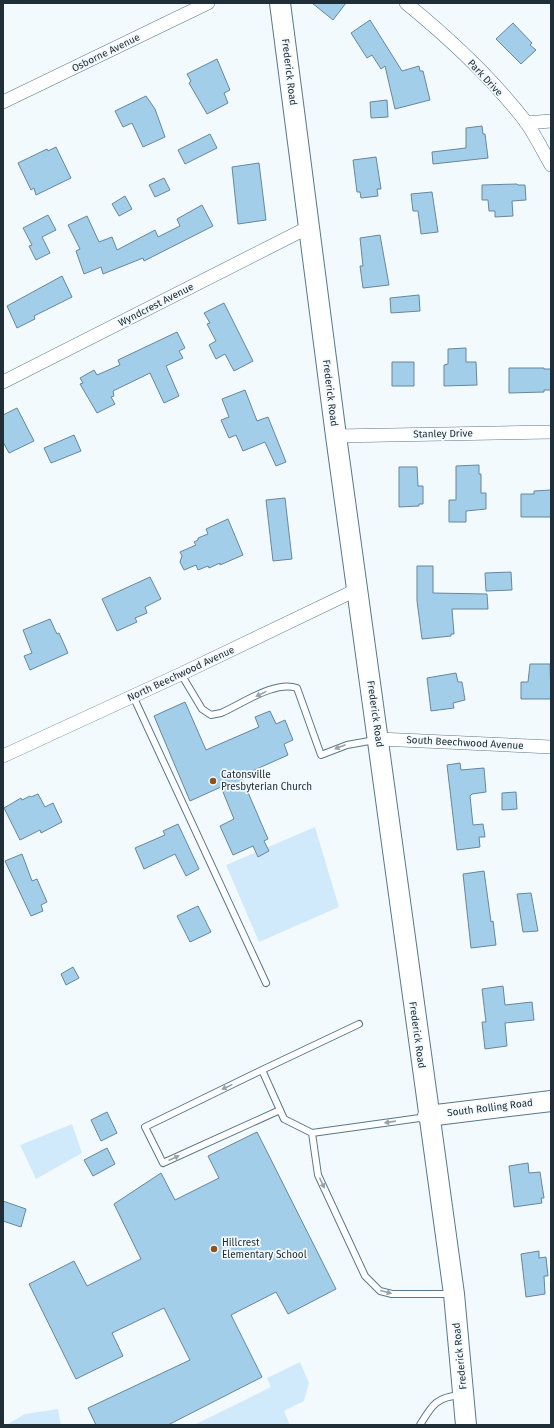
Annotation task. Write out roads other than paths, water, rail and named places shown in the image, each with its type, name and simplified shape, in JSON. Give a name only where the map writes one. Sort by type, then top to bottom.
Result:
[{"type":"main road","name":"Frederick Road","points":[[280,3],[336,436],[358,589],[428,1116],[454,1294],[466,1425]]},
{"type":"main road","name":"South Rolling Road","points":[[428,1116],[551,1101]]},
{"type":"street","name":"Osborne Avenue","points":[[3,102],[208,3]]},
{"type":"street","name":"Park Drive","points":[[406,3],[455,46],[493,85],[526,123],[551,165]]},
{"type":"street","points":[[526,123],[551,121]]},
{"type":"street","name":"Wyndcrest Avenue","points":[[3,382],[309,227]]},
{"type":"street","name":"Stanley Drive","points":[[336,436],[551,432]]},
{"type":"street","name":"North Beechwood Avenue","points":[[3,756],[181,674],[358,589]]},
{"type":"street","name":"South Beechwood Avenue","points":[[378,739],[551,747]]},
{"type":"lane","points":[[181,674],[202,709],[212,715],[221,713],[277,687],[288,685],[297,688],[321,755],[347,745],[378,739]]},
{"type":"lane","points":[[133,696],[266,983]]},
{"type":"lane","points":[[280,1110],[163,1163],[145,1127],[360,1024]]},
{"type":"lane","points":[[262,1070],[284,1119],[312,1133],[428,1116]]},
{"type":"lane","points":[[312,1133],[318,1175],[365,1276],[380,1291],[392,1294],[454,1294]]},
{"type":"lane","points":[[420,1425],[431,1407],[445,1396],[464,1394]]},
{"type":"place","name":"Catonsville Presbyterian Church","points":[[213,781]]},
{"type":"place","name":"Hillcrest Elementary School","points":[[214,1249]]}]
